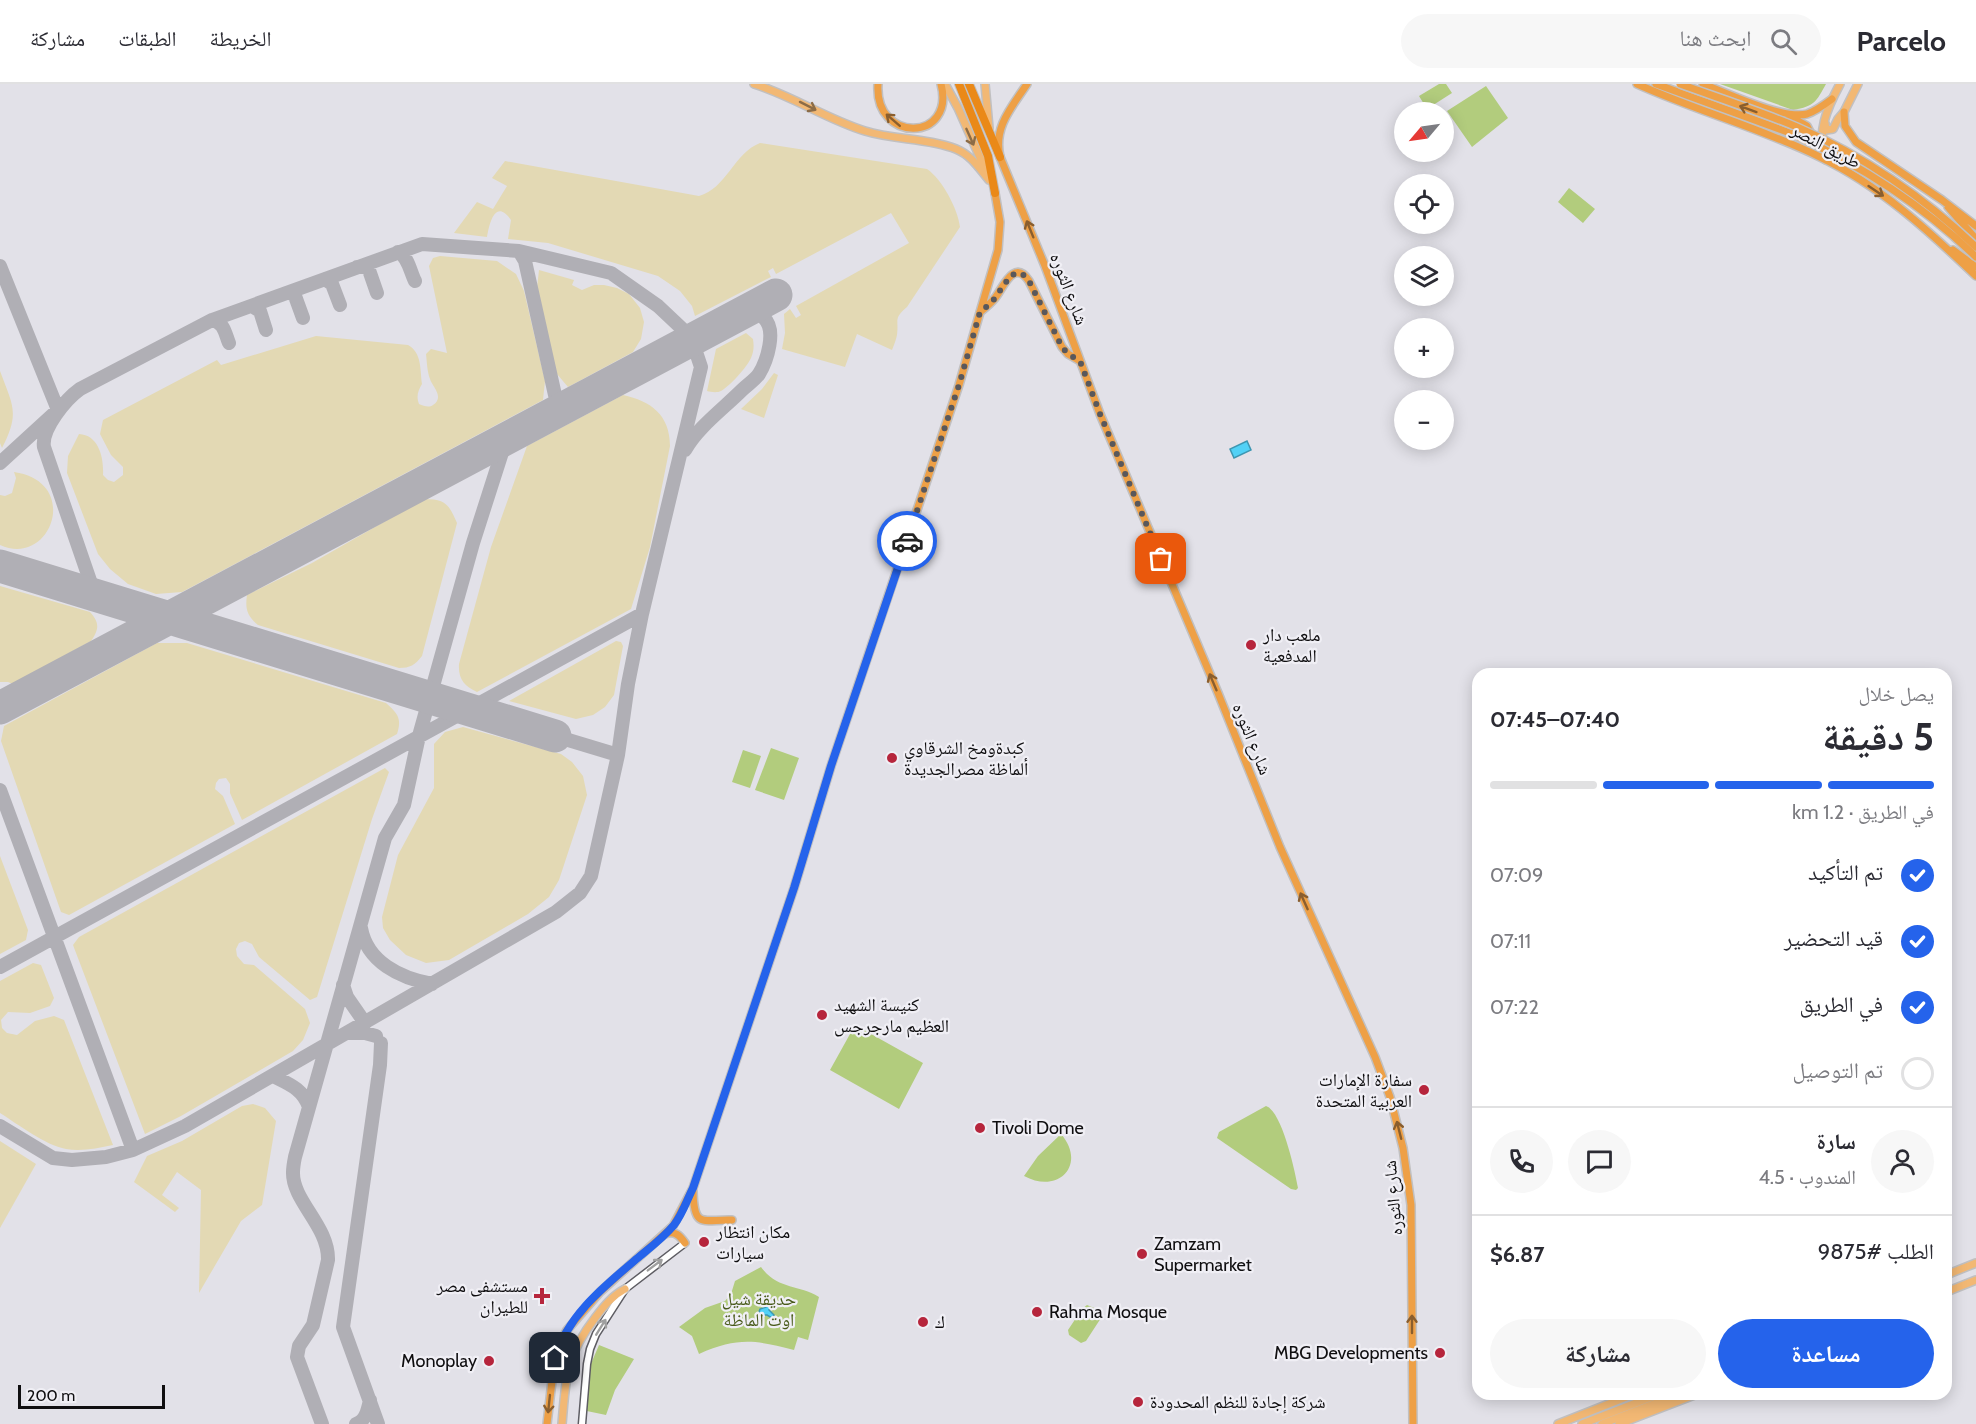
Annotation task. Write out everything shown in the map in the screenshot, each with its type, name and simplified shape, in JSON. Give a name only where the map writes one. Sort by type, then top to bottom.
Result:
[{"type":"highway","points":[[878,84],[880,104],[884,112],[902,128],[912,129],[930,124],[939,114],[943,105],[943,84]]},
{"type":"highway","points":[[547,1424],[554,1364],[567,1330],[596,1296],[676,1222],[693,1188],[959,385],[999,245],[1000,222],[988,156],[959,84]]},
{"type":"highway","name":"شارع الثوره","points":[[969,84],[1045,267],[1100,414],[1218,693],[1280,847],[1372,1051],[1390,1097],[1405,1159],[1412,1213],[1413,1424]]},
{"type":"highway","points":[[1000,157],[998,141],[1001,126],[1027,84]]},
{"type":"highway","name":"طريق النصر","points":[[1637,84],[1806,150],[1843,169],[1880,193],[1941,242],[1976,276]]},
{"type":"highway","points":[[1656,84],[1793,134],[1846,161],[1913,204],[1976,257]]},
{"type":"highway","points":[[1680,84],[1796,127],[1841,149],[1917,198],[1976,247]]},
{"type":"highway","name":"طريق النصر","points":[[1703,84],[1787,115],[1807,114],[1832,99]]},
{"type":"highway","name":"طريق النصر","points":[[1844,112],[1848,133],[1859,144],[1976,226]]},
{"type":"highway","points":[[1787,115],[1804,124],[1811,131],[1812,141],[1806,150]]},
{"type":"highway","points":[[1843,169],[1859,144]]},
{"type":"highway","points":[[1942,200],[1976,239]]},
{"type":"highway","points":[[1941,242],[1976,267]]},
{"type":"highway","points":[[980,312],[992,302],[1011,275],[1023,274],[1029,280],[1062,347],[1068,354],[1080,361]]},
{"type":"highway","points":[[693,1188],[693,1207],[701,1219],[712,1222],[732,1220]]},
{"type":"highway","points":[[664,1235],[674,1233],[686,1243]]},
{"type":"main road","points":[[754,84],[781,93],[831,118],[867,132],[956,149],[973,160],[989,180]]},
{"type":"main road","points":[[943,84],[958,108],[995,193]]},
{"type":"main road","points":[[985,84],[990,134]]},
{"type":"main road","points":[[1826,160],[1821,137],[1826,115],[1840,84]]},
{"type":"main road","points":[[1826,115],[1825,127],[1829,131],[1834,128],[1844,112],[1858,84]]},
{"type":"main road","points":[[562,1424],[570,1363],[576,1346],[592,1322],[608,1302],[686,1243]]},
{"type":"main road","points":[[1952,1273],[1976,1263]]},
{"type":"main road","points":[[1952,1290],[1976,1280]]},
{"type":"main road","points":[[582,1424],[586,1364],[590,1348],[600,1327],[625,1289]]},
{"type":"main road","points":[[1558,1424],[1619,1400]]},
{"type":"main road","points":[[1582,1424],[1644,1400]]},
{"type":"main road","points":[[1602,1424],[1664,1400]]},
{"type":"main road","points":[[1619,1424],[1681,1400]]},
{"type":"green space","points":[[1439,84],[1446,84],[1452,93],[1438,102],[1423,102],[1419,96]]},
{"type":"green space","points":[[1720,84],[1826,84],[1814,102],[1806,107],[1793,110]]},
{"type":"green space","points":[[1486,86],[1508,118],[1472,147],[1454,121],[1454,107]]},
{"type":"green space","points":[[1569,188],[1595,209],[1583,223],[1558,202]]},
{"type":"green space","points":[[771,748],[799,758],[784,800],[755,790]]},
{"type":"green space","points":[[743,750],[761,756],[750,788],[732,782]]},
{"type":"green space","points":[[855,1025],[923,1063],[899,1109],[830,1070]]},
{"type":"green space","points":[[1266,1106],[1272,1110],[1287,1142],[1298,1188],[1296,1190],[1291,1189],[1217,1138],[1219,1132]]},
{"type":"green space","points":[[1061,1134],[1068,1145],[1071,1156],[1070,1165],[1065,1173],[1058,1179],[1048,1182],[1024,1176],[1038,1156]]},
{"type":"green space","name":"حديقة شيل اوت الماظة","points":[[761,1267],[774,1280],[819,1297],[808,1340],[798,1337],[794,1350],[757,1342],[746,1342],[725,1345],[699,1354],[692,1336],[679,1327],[705,1308],[725,1301],[731,1294],[735,1281]]},
{"type":"green space","points":[[1087,1305],[1099,1310],[1101,1318],[1086,1341],[1081,1343],[1069,1335],[1068,1330]]},
{"type":"green space","points":[[599,1345],[634,1359],[615,1390],[606,1415],[582,1410],[590,1366]]},
{"type":"sand","points":[[760,143],[927,169],[944,187],[956,212],[960,227],[898,317],[897,335],[892,350],[857,334],[845,367],[782,349],[785,333],[784,314],[790,309],[796,318],[801,315],[796,306],[909,243],[891,213],[776,274],[773,268],[768,271],[771,277],[695,316],[692,306],[680,291],[658,276],[548,243],[508,239],[511,220],[501,211],[494,215],[487,237],[454,233],[477,202],[493,209],[507,186],[492,178],[505,161],[699,196],[716,186],[743,155]]},
{"type":"sand","points":[[440,256],[497,261],[516,274],[524,291],[545,381],[543,400],[182,592],[156,594],[128,584],[110,569],[98,554],[67,473],[68,456],[79,434],[86,435],[96,443],[101,455],[103,475],[114,482],[123,475],[123,467],[111,455],[100,434],[103,420],[217,360],[221,365],[316,336],[408,345],[413,348],[420,362],[422,384],[418,394],[419,404],[431,406],[438,399],[438,395],[429,376],[426,354],[431,349],[447,353],[429,266],[433,258]]},
{"type":"sand","points":[[539,270],[574,280],[572,285],[582,290],[594,285],[604,285],[629,294],[640,308],[644,322],[641,339],[633,352],[568,387],[557,374],[552,358],[537,288]]},
{"type":"sand","points":[[746,333],[753,339],[754,348],[749,362],[725,389],[718,392],[707,391],[716,349]]},
{"type":"sand","points":[[0,371],[13,410],[11,426],[2,448],[0,443]]},
{"type":"sand","points":[[774,373],[778,375],[764,418],[741,409],[762,389]]},
{"type":"sand","points":[[623,395],[642,401],[657,411],[667,426],[670,446],[650,547],[631,609],[477,692],[463,681],[459,664],[491,547],[527,446]]},
{"type":"sand","points":[[14,472],[35,479],[48,491],[53,506],[52,521],[45,535],[33,545],[18,549],[0,545],[0,495],[5,496],[12,493],[16,478]]},
{"type":"sand","points":[[424,499],[437,500],[445,504],[457,523],[422,656],[415,664],[399,668],[258,625],[251,618],[246,604],[247,595],[312,563]]},
{"type":"sand","points":[[0,586],[90,612],[97,623],[94,637],[91,641],[13,684],[0,682]]},
{"type":"sand","points":[[616,641],[621,642],[623,646],[614,695],[605,707],[593,715],[576,719],[509,701]]},
{"type":"sand","points":[[157,643],[187,643],[386,703],[398,717],[397,734],[242,820],[230,793],[230,784],[226,778],[219,779],[215,789],[223,796],[235,824],[69,915],[61,912],[1,741],[4,726]]},
{"type":"sand","points":[[463,727],[561,754],[572,762],[583,776],[587,795],[559,880],[549,897],[528,914],[449,960],[426,963],[406,955],[390,940],[383,928],[382,917],[398,855],[434,788],[434,744],[445,732]]},
{"type":"sand","points":[[385,768],[389,772],[372,819],[317,997],[310,1000],[259,957],[252,944],[245,941],[239,943],[236,949],[237,956],[244,964],[254,965],[305,1009],[310,1023],[303,1040],[293,1051],[181,1116],[145,1134],[73,945],[79,937]]},
{"type":"sand","points":[[0,856],[28,930],[26,940],[0,954]]},
{"type":"sand","points":[[33,963],[41,965],[54,998],[50,1006],[30,1013],[8,1012],[1,1020],[2,1028],[7,1033],[17,1035],[35,1021],[54,1016],[64,1020],[113,1145],[78,1150],[58,1147],[32,1134],[0,1113],[0,981]]},
{"type":"sand","points":[[253,1104],[265,1108],[276,1121],[262,1205],[241,1221],[199,1293],[201,1190],[177,1172],[162,1195],[179,1208],[175,1212],[134,1182],[147,1156],[182,1141],[242,1106]]},
{"type":"sand","points":[[0,1141],[36,1164],[0,1228]]},
{"type":"water","points":[[1247,441],[1251,450],[1234,458],[1230,449]]},
{"type":"water","points":[[770,1301],[775,1304],[769,1310],[774,1315],[772,1318],[761,1315],[759,1312]]},
{"type":"taxiway","points":[[95,595],[44,447],[46,432],[62,407],[80,389],[212,320],[422,244],[519,251],[525,261],[555,395]]},
{"type":"taxiway","points":[[519,251],[611,273],[658,306],[693,339]]},
{"type":"taxiway","points":[[398,252],[406,260],[415,281]]},
{"type":"taxiway","points":[[0,266],[58,410],[0,463]]},
{"type":"taxiway","points":[[357,267],[365,267],[369,270],[377,293]]},
{"type":"taxiway","points":[[325,279],[332,284],[340,305]]},
{"type":"taxiway","points":[[289,292],[295,296],[303,318]]},
{"type":"taxiway","points":[[252,306],[260,311],[266,330]]},
{"type":"taxiway","points":[[685,450],[704,426],[755,378],[762,368],[768,354],[770,330],[762,316],[748,310]]},
{"type":"taxiway","points":[[212,320],[222,326],[229,343]]},
{"type":"taxiway","points":[[0,1126],[53,1158],[72,1160],[106,1157],[133,1150],[185,1126],[556,912],[580,893],[591,876],[618,755],[628,684],[642,614],[701,367],[697,355],[689,348],[675,348]]},
{"type":"taxiway","points":[[322,1424],[297,1357],[299,1346],[313,1325],[328,1260],[327,1248],[323,1236],[294,1183],[294,1161],[385,838],[404,805],[419,736],[473,543],[507,437]]},
{"type":"taxiway","points":[[0,967],[642,614]]},
{"type":"taxiway","points":[[555,736],[618,755]]},
{"type":"taxiway","points":[[0,790],[133,1150]]},
{"type":"taxiway","points":[[361,928],[364,940],[378,959],[397,973],[432,984]]},
{"type":"taxiway","points":[[343,985],[347,997],[365,1023]]},
{"type":"taxiway","points":[[348,1033],[365,1033],[376,1036]]},
{"type":"taxiway","points":[[378,1424],[343,1327],[380,1065],[381,1043]]},
{"type":"taxiway","points":[[273,1076],[299,1091],[309,1107]]},
{"type":"taxiway","points":[[356,1424],[364,1417],[370,1400]]},
{"type":"runway","points":[[0,708],[776,295]]},
{"type":"runway","points":[[0,566],[555,736]]},
{"type":"way so far","points":[[907,541],[959,385],[980,312],[995,298],[1009,276],[1017,273],[1023,274],[1028,279],[1062,347],[1068,354],[1080,361],[1161,559]]},
{"type":"place","name":"ملعب دار المدفعية","points":[[1251,645]]},
{"type":"place","name":"كبدةومخ الشرقاوي ألماظة مصرالجديدة","points":[[892,758]]},
{"type":"place","name":"كنيسة الشهيد العظيم مارجرجس","points":[[822,1015]]},
{"type":"place","name":"سفارة الإمارات العربية المتحدة","points":[[1424,1090]]},
{"type":"place","name":"Tivoli Dome","points":[[980,1128]]},
{"type":"place","name":"مكان انتظار سيارات","points":[[704,1242]]},
{"type":"place","name":"Zamzam Supermarket","points":[[1142,1254]]},
{"type":"place","name":"مستشفى مصر للطيران","points":[[542,1296]]},
{"type":"place","name":"Rahma Mosque","points":[[1037,1312]]},
{"type":"place","name":"ك","points":[[923,1322]]},
{"type":"place","name":"MBG Developments","points":[[1440,1353]]},
{"type":"place","name":"Monoplay","points":[[489,1361]]},
{"type":"place","name":"شركة إجادة للنظم المحدودة","points":[[1138,1402]]},
{"type":"route","points":[[555,1358],[564,1335],[574,1319],[608,1284],[670,1229],[676,1222],[693,1188],[907,541]]}]
